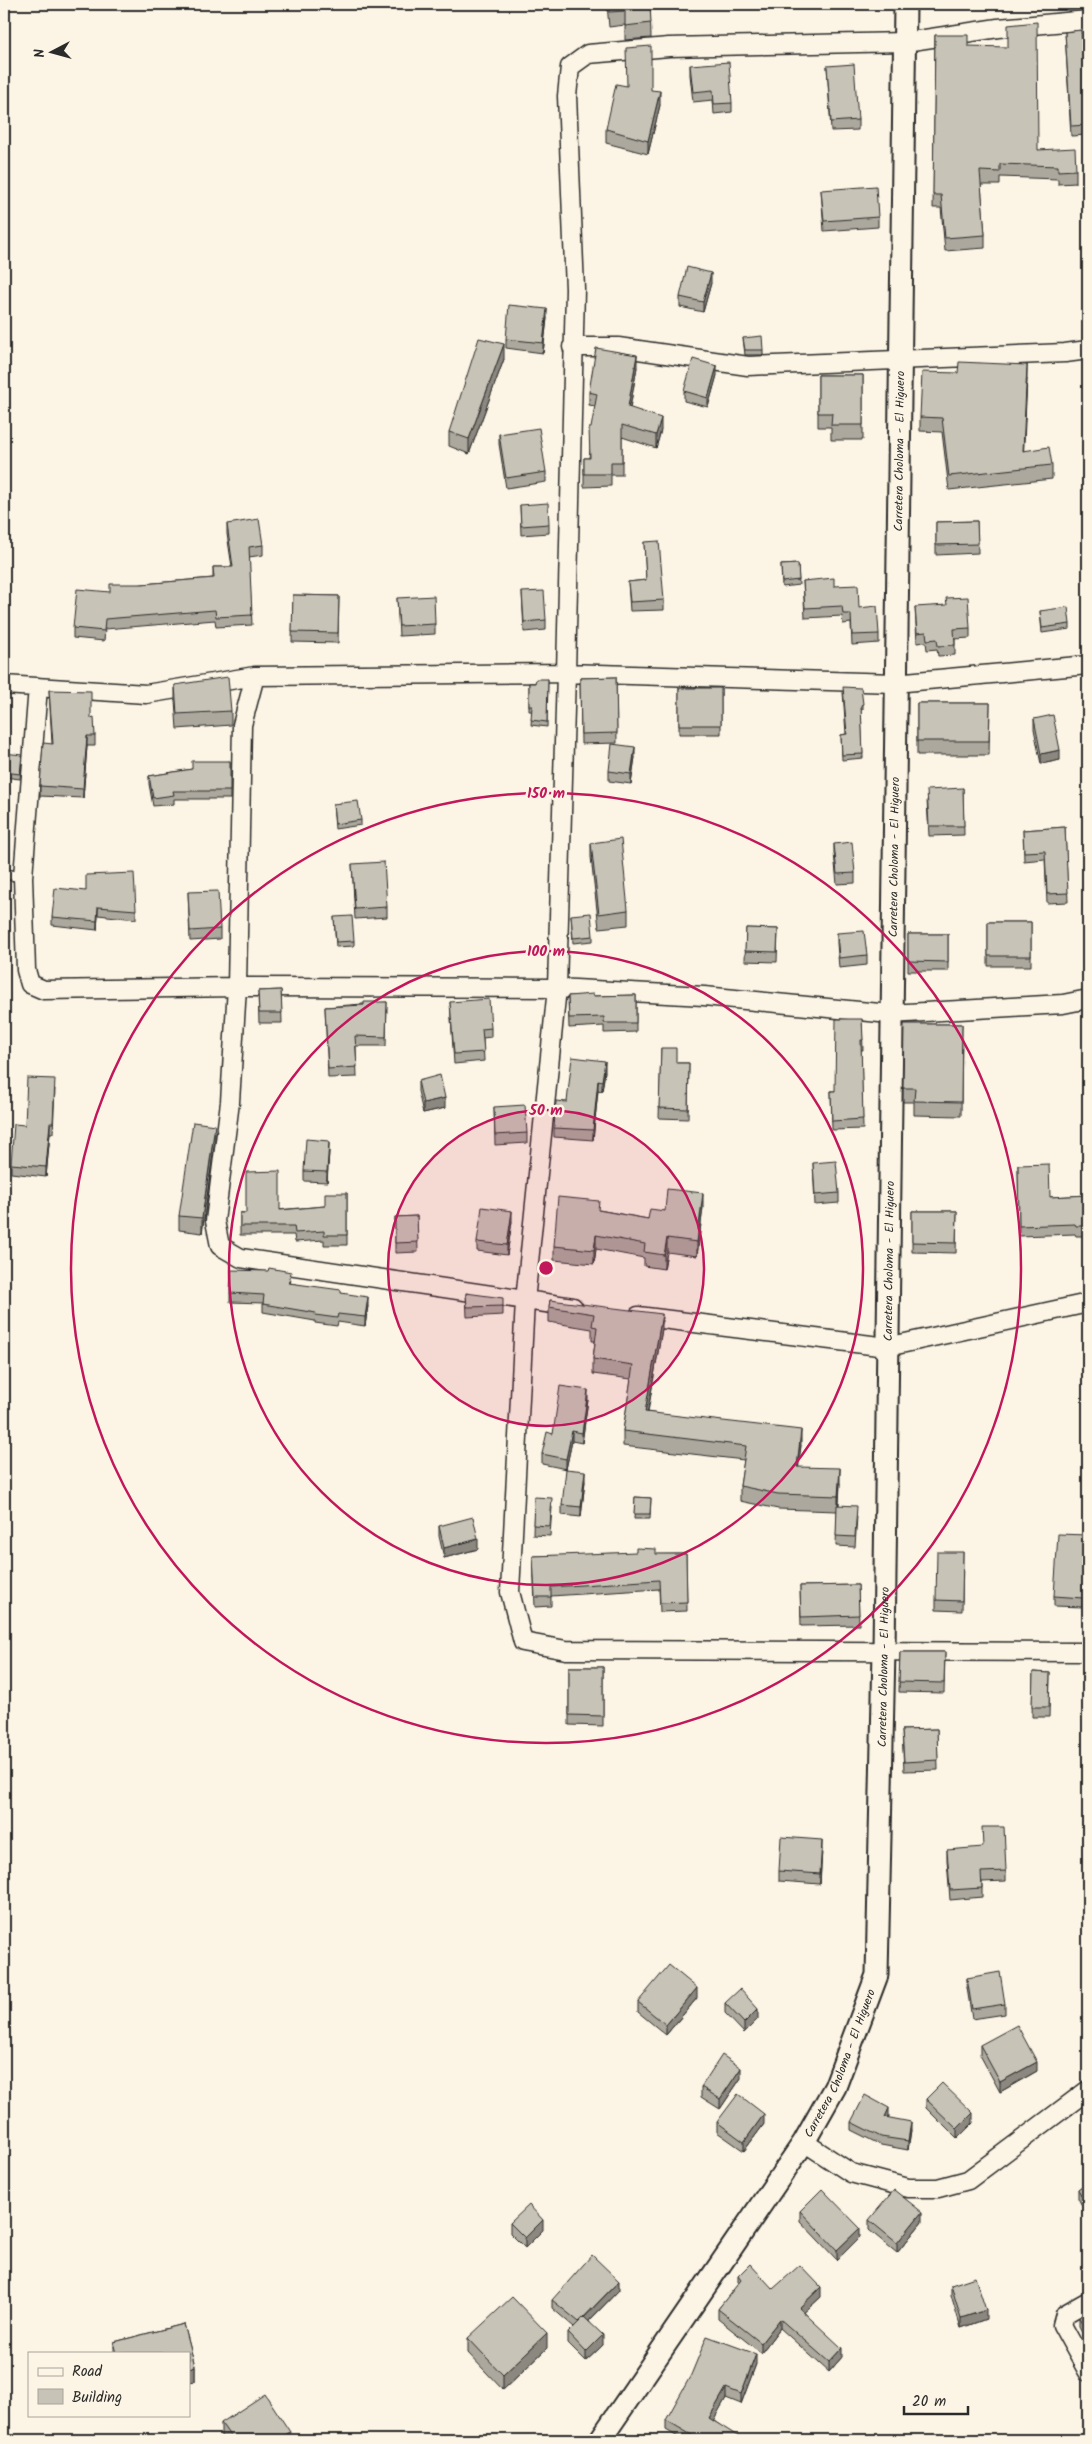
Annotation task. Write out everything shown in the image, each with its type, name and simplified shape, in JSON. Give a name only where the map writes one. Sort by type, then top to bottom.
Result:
[{"type":"street","name":"Carretera Choloma - El Higuero","points":[[600,2440],[804,2142],[835,2087],[878,1975],[884,1650],[890,1014],[905,4]]},
{"type":"street","points":[[1088,20],[998,28],[905,42],[669,47],[588,54],[570,67],[567,96],[575,289],[556,988],[525,1301],[510,1592],[523,1642],[566,1650],[1088,1652]]},
{"type":"street","points":[[572,347],[618,347],[748,366],[1088,350]]},
{"type":"street","points":[[4,685],[119,694],[146,694],[255,676],[566,673],[895,683],[1088,665]]},
{"type":"street","points":[[255,676],[242,725],[237,987],[230,1102],[215,1221],[220,1246],[241,1258],[594,1310]]},
{"type":"street","points":[[38,687],[23,876],[26,970],[30,984],[44,990],[237,987],[556,988],[704,996],[890,1014],[1063,1004],[1088,999]]},
{"type":"street","points":[[623,1314],[887,1348],[1088,1303]]},
{"type":"street","points":[[804,2142],[851,2173],[908,2188],[938,2188],[968,2180],[1088,2090]]},
{"type":"street","points":[[1088,2301],[1065,2314],[1062,2325],[1088,2372]]},
{"type":"lane","points":[[4,874],[23,876]]},
{"type":"building","points":[[609,4],[650,4],[651,23],[625,26],[625,11],[609,12]]},
{"type":"building","points":[[1037,22],[1038,150],[1075,148],[1076,170],[1058,171],[1058,166],[1000,164],[1000,172],[980,171],[985,235],[945,238],[941,195],[933,195],[935,35],[968,35],[968,46],[1008,47],[1008,25]]},
{"type":"building","points":[[1081,30],[1088,104],[1088,125],[1071,126],[1065,32]]},
{"type":"building","points":[[651,46],[651,90],[660,91],[648,141],[606,129],[616,84],[627,86],[626,48]]},
{"type":"building","points":[[729,62],[732,103],[714,104],[713,90],[693,92],[690,65]]},
{"type":"building","points":[[854,64],[858,120],[831,122],[827,66]]},
{"type":"building","points":[[876,186],[878,217],[824,221],[821,190]]},
{"type":"building","points":[[687,267],[711,273],[703,302],[680,297]]},
{"type":"building","points":[[509,305],[547,309],[543,343],[506,339]]},
{"type":"building","points":[[762,336],[763,350],[745,350],[743,338]]},
{"type":"building","points":[[479,338],[504,344],[469,439],[449,432]]},
{"type":"building","points":[[596,348],[637,355],[628,407],[661,418],[656,435],[622,425],[622,462],[611,462],[611,474],[584,474],[584,458],[590,458],[589,428],[591,428],[597,394],[589,392]]},
{"type":"building","points":[[693,359],[717,366],[708,398],[684,391]]},
{"type":"building","points":[[959,362],[1027,365],[1023,451],[1049,447],[1052,465],[949,476],[942,418],[920,417],[922,372],[958,373]]},
{"type":"building","points":[[818,375],[863,375],[863,425],[831,425],[832,413],[818,413]]},
{"type":"building","points":[[539,428],[546,472],[506,478],[499,434]]},
{"type":"building","points":[[548,503],[549,524],[521,526],[520,505]]},
{"type":"building","points":[[259,519],[263,545],[249,547],[252,615],[216,617],[215,610],[105,619],[104,631],[73,628],[77,589],[110,592],[110,584],[142,584],[214,578],[213,567],[233,567],[227,524]]},
{"type":"building","points":[[977,521],[978,544],[936,545],[936,522]]},
{"type":"building","points":[[659,541],[664,600],[630,602],[628,582],[646,580],[644,542]]},
{"type":"building","points":[[798,564],[799,580],[782,582],[781,565]]},
{"type":"building","points":[[834,578],[834,586],[858,585],[859,608],[877,606],[879,634],[852,635],[851,614],[843,614],[842,606],[805,608],[803,581]]},
{"type":"building","points":[[544,591],[546,620],[524,622],[522,592]]},
{"type":"building","points":[[293,595],[339,596],[338,633],[292,632]]},
{"type":"building","points":[[434,596],[435,624],[399,626],[397,598]]},
{"type":"building","points":[[968,597],[970,628],[954,629],[955,645],[938,646],[937,639],[927,640],[926,632],[917,633],[915,607],[947,605],[946,598]]},
{"type":"building","points":[[1068,607],[1070,624],[1042,628],[1040,611]]},
{"type":"building","points":[[228,677],[231,711],[177,714],[175,685]]},
{"type":"building","points":[[616,677],[617,733],[581,734],[580,678]]},
{"type":"building","points":[[536,679],[548,679],[547,722],[531,720],[532,706],[529,706],[529,683],[535,683]]},
{"type":"building","points":[[843,687],[861,688],[863,704],[861,705],[863,754],[842,755],[841,735],[847,734]]},
{"type":"building","points":[[679,688],[721,688],[721,725],[679,725]]},
{"type":"building","points":[[49,690],[91,691],[91,718],[94,717],[95,736],[87,736],[83,789],[40,786],[43,743],[53,744]]},
{"type":"building","points":[[917,703],[990,703],[989,741],[917,741]]},
{"type":"building","points":[[1053,715],[1060,750],[1041,754],[1034,719]]},
{"type":"building","points":[[612,744],[635,747],[631,774],[609,771]]},
{"type":"building","points":[[4,753],[22,755],[20,774],[4,772]]},
{"type":"building","points":[[192,761],[230,761],[230,791],[173,791],[174,795],[153,798],[149,776],[192,769]]},
{"type":"building","points":[[963,788],[964,826],[929,826],[927,790]]},
{"type":"building","points":[[358,801],[361,820],[335,824],[333,804]]},
{"type":"building","points":[[1065,827],[1068,893],[1047,894],[1045,851],[1024,852],[1023,830]]},
{"type":"building","points":[[621,839],[628,910],[599,914],[591,843]]},
{"type":"building","points":[[852,842],[855,873],[837,874],[834,844]]},
{"type":"building","points":[[384,862],[387,907],[355,909],[352,864]]},
{"type":"building","points":[[134,873],[136,910],[98,907],[97,921],[52,917],[55,888],[86,891],[86,875]]},
{"type":"building","points":[[218,891],[220,929],[190,931],[188,892]]},
{"type":"building","points":[[591,913],[593,936],[573,938],[571,915]]},
{"type":"building","points":[[352,916],[354,941],[336,942],[334,917]]},
{"type":"building","points":[[988,922],[1031,922],[1031,956],[988,956]]},
{"type":"building","points":[[746,928],[778,929],[777,952],[745,951]]},
{"type":"building","points":[[864,931],[867,955],[839,958],[837,933]]},
{"type":"building","points":[[908,934],[948,934],[948,962],[908,961]]},
{"type":"building","points":[[281,990],[282,1013],[259,1013],[258,991]]},
{"type":"building","points":[[593,994],[593,996],[636,995],[636,1023],[604,1023],[604,1017],[569,1018],[568,996]]},
{"type":"building","points":[[489,999],[491,1028],[482,1029],[484,1052],[454,1054],[450,1002]]},
{"type":"building","points":[[364,1002],[387,1002],[386,1037],[355,1036],[357,1067],[328,1069],[325,1007],[364,1005]]},
{"type":"building","points":[[836,1019],[862,1019],[863,1119],[832,1121],[831,1091],[835,1091]]},
{"type":"building","points":[[904,1024],[962,1024],[961,1102],[914,1101],[915,1088],[903,1088]]},
{"type":"building","points":[[661,1048],[676,1048],[676,1063],[689,1063],[688,1109],[659,1108]]},
{"type":"building","points":[[572,1057],[605,1061],[602,1081],[598,1080],[593,1130],[554,1128],[556,1101],[567,1102]]},
{"type":"building","points":[[440,1075],[445,1098],[423,1103],[418,1081]]},
{"type":"building","points":[[27,1078],[55,1079],[53,1123],[50,1123],[46,1167],[11,1164],[14,1124],[25,1125]]},
{"type":"building","points":[[525,1105],[527,1133],[495,1135],[494,1107]]},
{"type":"building","points":[[193,1122],[215,1125],[202,1218],[179,1216]]},
{"type":"building","points":[[306,1139],[329,1141],[327,1172],[304,1171]]},
{"type":"building","points":[[836,1161],[839,1193],[815,1195],[813,1163]]},
{"type":"building","points":[[1049,1164],[1050,1197],[1088,1195],[1088,1226],[1076,1226],[1075,1224],[1019,1226],[1018,1165]]},
{"type":"building","points":[[280,1171],[280,1210],[325,1206],[325,1193],[347,1193],[347,1235],[324,1235],[324,1231],[295,1233],[294,1226],[240,1226],[240,1213],[246,1213],[246,1172]]},
{"type":"building","points":[[667,1189],[703,1193],[697,1242],[667,1238],[664,1255],[644,1252],[645,1244],[596,1235],[594,1250],[554,1246],[558,1197],[599,1201],[598,1210],[648,1219],[650,1209],[665,1211]]},
{"type":"building","points":[[482,1207],[512,1211],[507,1245],[477,1242]]},
{"type":"building","points":[[912,1211],[957,1211],[956,1243],[912,1242]]},
{"type":"building","points":[[417,1216],[418,1242],[395,1243],[395,1217]]},
{"type":"building","points":[[269,1268],[291,1272],[289,1283],[341,1290],[341,1293],[368,1297],[365,1317],[338,1314],[337,1318],[315,1315],[316,1313],[263,1304],[264,1295],[230,1293],[231,1270],[268,1271]]},
{"type":"building","points":[[466,1293],[503,1298],[503,1306],[467,1307]]},
{"type":"building","points":[[550,1300],[662,1314],[645,1412],[801,1430],[797,1467],[840,1468],[838,1496],[778,1494],[740,1486],[746,1446],[623,1431],[633,1365],[593,1359],[597,1327],[592,1326],[594,1314],[549,1307]]},
{"type":"building","points":[[560,1386],[588,1390],[582,1433],[572,1431],[566,1459],[542,1454],[547,1432],[553,1434]]},
{"type":"building","points":[[566,1469],[585,1471],[581,1507],[562,1505]]},
{"type":"building","points":[[534,1497],[552,1498],[550,1526],[533,1525]]},
{"type":"building","points":[[635,1497],[651,1498],[650,1514],[634,1514]]},
{"type":"building","points":[[837,1505],[857,1506],[855,1537],[836,1536]]},
{"type":"building","points":[[473,1517],[478,1539],[444,1548],[439,1526]]},
{"type":"building","points":[[1058,1534],[1087,1535],[1083,1598],[1054,1596]]},
{"type":"building","points":[[636,1548],[656,1549],[656,1554],[686,1554],[687,1602],[660,1603],[659,1580],[551,1587],[551,1597],[535,1597],[533,1556],[636,1552]]},
{"type":"building","points":[[937,1552],[963,1552],[962,1601],[936,1600]]},
{"type":"building","points":[[858,1585],[859,1615],[801,1617],[800,1586]]},
{"type":"building","points":[[900,1652],[945,1652],[944,1683],[899,1682]]},
{"type":"building","points":[[569,1667],[603,1667],[603,1716],[569,1715]]},
{"type":"building","points":[[1033,1672],[1050,1673],[1049,1707],[1032,1707]]},
{"type":"building","points":[[937,1729],[938,1760],[904,1762],[902,1730]]},
{"type":"building","points":[[982,1827],[1004,1827],[1006,1871],[981,1872],[982,1888],[950,1890],[947,1850],[983,1847]]},
{"type":"building","points":[[781,1837],[822,1840],[820,1874],[779,1871]]},
{"type":"building","points":[[669,1965],[697,1988],[666,2025],[638,2002]]},
{"type":"building","points":[[1000,1972],[1005,2004],[972,2009],[967,1978]]},
{"type":"building","points":[[740,1989],[758,2009],[744,2023],[725,2003]]},
{"type":"building","points":[[1017,2025],[1037,2062],[1000,2082],[980,2045]]},
{"type":"building","points":[[722,2055],[741,2068],[720,2099],[701,2087]]},
{"type":"building","points":[[942,2083],[973,2113],[957,2129],[926,2099]]},
{"type":"building","points":[[738,2094],[764,2114],[744,2142],[717,2122]]},
{"type":"building","points":[[865,2095],[889,2108],[885,2117],[911,2122],[908,2141],[881,2137],[851,2122]]},
{"type":"building","points":[[1088,2182],[1088,2208],[1078,2189]]},
{"type":"building","points":[[822,2189],[860,2228],[837,2250],[800,2211]]},
{"type":"building","points":[[894,2190],[922,2212],[897,2243],[869,2220]]},
{"type":"building","points":[[529,2205],[543,2220],[525,2238],[510,2223]]},
{"type":"building","points":[[592,2255],[619,2281],[579,2322],[552,2300]]},
{"type":"building","points":[[750,2264],[773,2289],[800,2265],[821,2287],[799,2308],[842,2348],[829,2362],[780,2319],[761,2343],[718,2309],[741,2280],[738,2276]]},
{"type":"building","points":[[975,2277],[986,2310],[961,2318],[951,2285]]},
{"type":"building","points":[[512,2297],[547,2333],[503,2375],[468,2338]]},
{"type":"building","points":[[1088,2312],[1088,2335],[1079,2317]]},
{"type":"building","points":[[584,2317],[603,2335],[586,2352],[568,2333]]},
{"type":"building","points":[[184,2324],[195,2366],[190,2368],[190,2352],[117,2352],[114,2342]]},
{"type":"building","points":[[707,2336],[756,2354],[741,2394],[726,2388],[709,2418],[739,2437],[737,2440],[700,2440],[666,2420],[691,2375]]},
{"type":"building","points":[[265,2394],[290,2432],[277,2440],[233,2440],[221,2423]]}]
